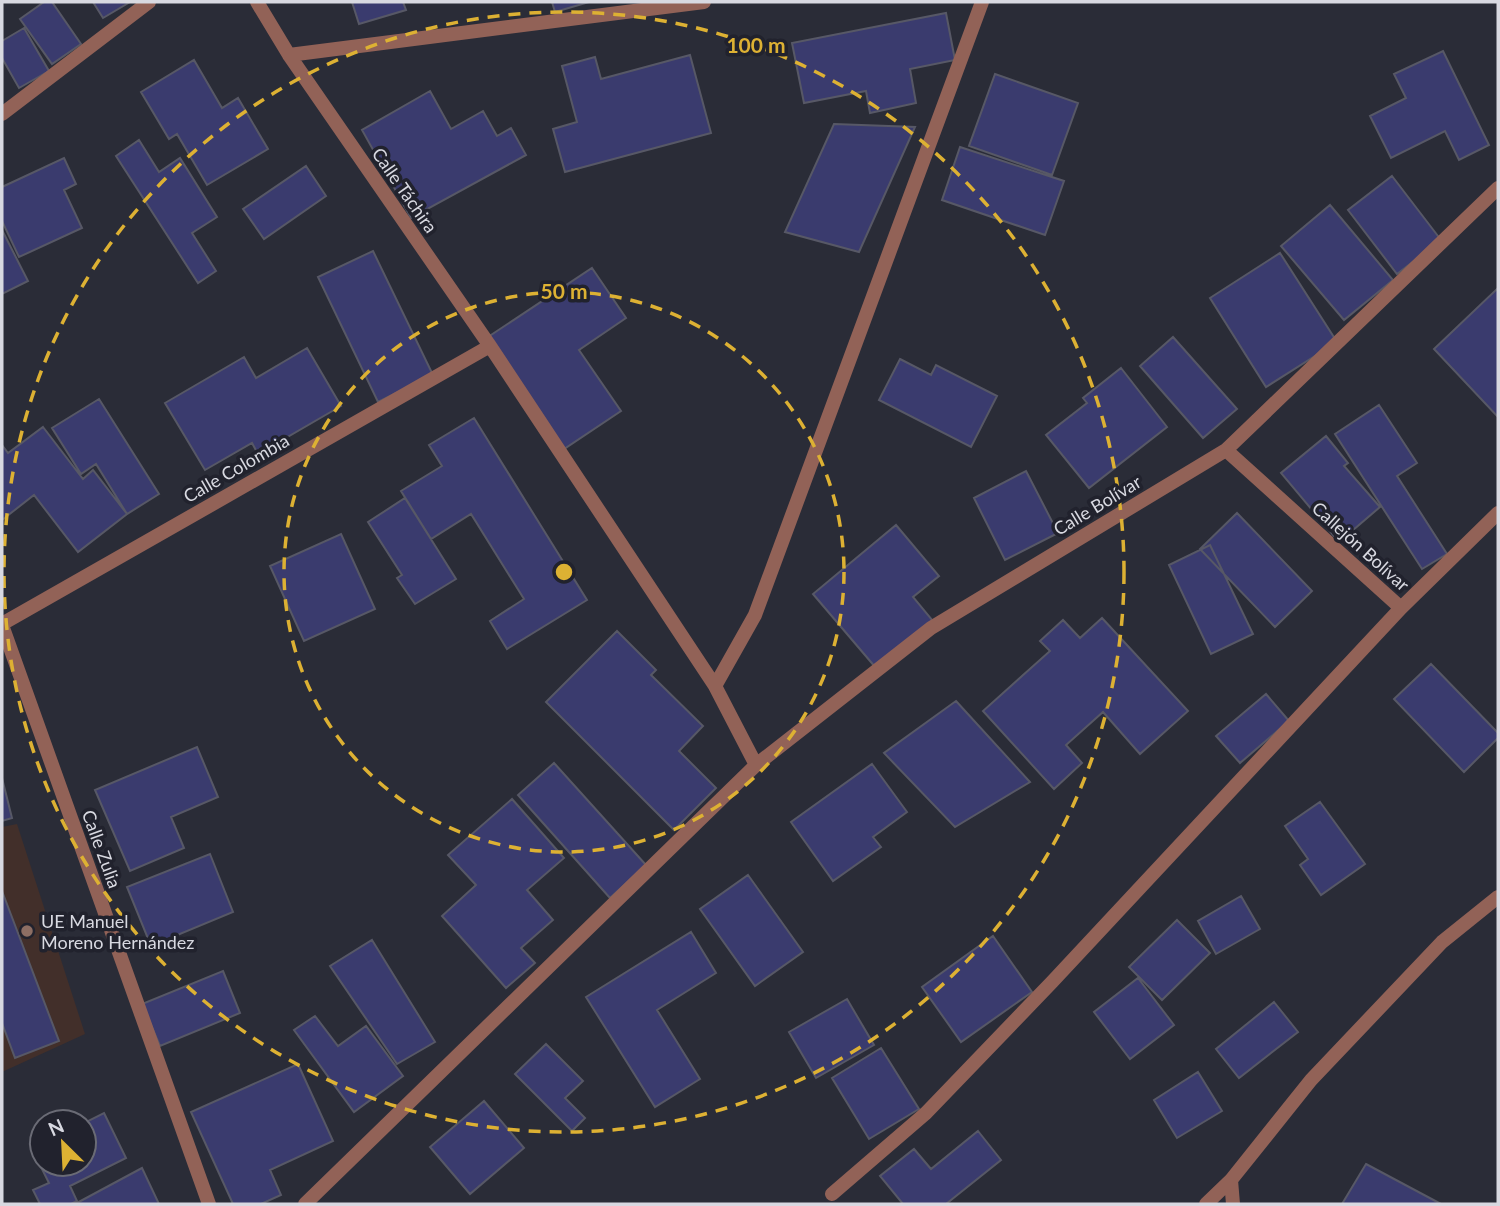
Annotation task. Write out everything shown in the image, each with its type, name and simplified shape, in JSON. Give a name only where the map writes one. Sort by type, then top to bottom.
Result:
[{"type":"street","points":[[2,114],[149,2]]},
{"type":"street","name":"Calle Táchira","points":[[257,2],[289,55],[489,346],[715,686]]},
{"type":"street","points":[[289,55],[704,2]]},
{"type":"street","points":[[756,765],[715,686],[755,615],[982,2]]},
{"type":"street","name":"Calle Bolívar","points":[[305,1204],[756,765],[931,628],[1226,450],[1498,188]]},
{"type":"street","name":"Calle Colombia","points":[[2,624],[489,346]]},
{"type":"street","name":"Callejón Bolívar","points":[[1226,450],[1401,608],[1498,513]]},
{"type":"street","points":[[832,1194],[926,1113],[1401,608]]},
{"type":"street","name":"Calle Zulia","points":[[2,624],[209,1204]]},
{"type":"street","points":[[1206,1204],[1231,1180],[1311,1080],[1442,942],[1498,897]]},
{"type":"street","points":[[1231,1180],[1233,1204]]},
{"type":"shaded area","name":"UE Manuel Moreno Hernández","points":[[17,824],[85,1034],[2,1072],[2,827]]},
{"type":"building","points":[[44,2],[52,2],[81,44],[52,64],[20,19]]},
{"type":"building","points":[[93,2],[130,2],[103,18]]},
{"type":"building","points":[[352,2],[403,2],[406,10],[359,24]]},
{"type":"building","points":[[552,2],[589,2],[555,12]]},
{"type":"building","points":[[946,13],[955,60],[910,69],[916,103],[870,113],[866,91],[804,103],[792,43]]},
{"type":"building","points":[[24,28],[49,71],[19,88],[2,58],[2,41]]},
{"type":"building","points":[[1443,51],[1489,145],[1459,160],[1445,131],[1391,158],[1370,116],[1406,98],[1394,74]]},
{"type":"building","points":[[690,55],[711,133],[565,172],[553,129],[577,122],[562,66],[595,57],[601,79]]},
{"type":"building","points":[[194,60],[222,108],[238,98],[268,149],[207,185],[177,134],[169,139],[141,92]]},
{"type":"building","points":[[995,74],[1078,103],[1052,175],[969,146]]},
{"type":"building","points":[[430,91],[451,129],[483,111],[497,136],[511,128],[526,155],[411,218],[362,130]]},
{"type":"building","points":[[834,124],[915,127],[859,252],[785,232]]},
{"type":"building","points":[[139,140],[159,172],[180,158],[217,217],[192,233],[216,271],[198,283],[116,156]]},
{"type":"building","points":[[960,147],[1064,181],[1045,235],[942,200]]},
{"type":"building","points":[[64,158],[76,184],[64,190],[82,228],[19,257],[2,221],[2,187]]},
{"type":"building","points":[[306,166],[326,196],[264,239],[243,209]]},
{"type":"building","points":[[1392,176],[1441,240],[1397,274],[1348,210]]},
{"type":"building","points":[[1330,205],[1393,280],[1344,320],[1281,246]]},
{"type":"building","points":[[2,230],[28,281],[2,294]]},
{"type":"building","points":[[373,251],[433,375],[378,402],[318,277]]},
{"type":"building","points":[[1280,253],[1337,342],[1266,387],[1210,298]]},
{"type":"building","points":[[592,268],[626,318],[579,350],[621,411],[564,449],[488,337]]},
{"type":"building","points":[[1498,288],[1498,417],[1434,349]]},
{"type":"building","points":[[1173,337],[1237,409],[1203,438],[1140,366]]},
{"type":"building","points":[[307,348],[341,406],[258,454],[252,443],[205,470],[165,403],[244,357],[256,378]]},
{"type":"building","points":[[900,359],[931,375],[936,365],[997,396],[971,447],[879,400]]},
{"type":"building","points":[[1121,368],[1167,427],[1089,488],[1046,435],[1087,403],[1083,398]]},
{"type":"building","points":[[99,399],[159,494],[127,514],[96,464],[81,474],[52,428]]},
{"type":"building","points":[[1379,405],[1417,463],[1397,476],[1447,554],[1422,569],[1335,434]]},
{"type":"building","points":[[474,418],[587,600],[507,649],[490,621],[524,599],[471,514],[431,539],[401,491],[442,466],[429,445]]},
{"type":"building","points":[[43,427],[83,479],[93,470],[127,514],[78,552],[34,495],[2,520],[2,445],[8,453]]},
{"type":"building","points":[[1326,436],[1348,463],[1344,466],[1380,507],[1339,542],[1281,473]]},
{"type":"building","points":[[1026,471],[1058,533],[1005,560],[974,498]]},
{"type":"building","points":[[405,498],[456,579],[415,604],[397,578],[402,575],[368,522]]},
{"type":"building","points":[[1237,513],[1312,591],[1275,627],[1200,549]]},
{"type":"building","points":[[896,525],[939,576],[913,597],[933,621],[876,668],[813,594]]},
{"type":"building","points":[[341,534],[375,609],[304,641],[270,566]]},
{"type":"building","points":[[1210,545],[1253,634],[1211,654],[1169,565]]},
{"type":"building","points":[[1102,618],[1188,711],[1140,754],[1103,712],[1066,745],[1082,763],[1054,789],[983,711],[1050,651],[1040,641],[1063,620],[1080,638]]},
{"type":"building","points":[[617,631],[656,670],[651,675],[703,726],[679,751],[716,788],[674,830],[546,702]]},
{"type":"building","points":[[1431,664],[1498,733],[1498,738],[1464,772],[1394,699]]},
{"type":"building","points":[[1266,694],[1289,721],[1240,763],[1216,736]]},
{"type":"building","points":[[956,701],[1030,782],[955,827],[884,753]]},
{"type":"building","points":[[197,747],[218,797],[171,817],[184,848],[130,871],[95,790]]},
{"type":"building","points":[[554,763],[646,865],[610,898],[518,795]]},
{"type":"building","points":[[872,764],[907,812],[873,837],[881,847],[833,881],[791,822]]},
{"type":"building","points":[[2,778],[12,818],[2,821]]},
{"type":"building","points":[[512,799],[564,858],[527,890],[553,920],[521,948],[535,963],[506,988],[442,916],[476,885],[448,855]]},
{"type":"building","points":[[1320,802],[1365,864],[1321,895],[1300,865],[1308,859],[1285,826]]},
{"type":"building","points":[[210,854],[233,912],[151,946],[127,887]]},
{"type":"building","points":[[748,875],[803,952],[755,986],[700,909]]},
{"type":"building","points":[[2,891],[59,1041],[15,1058],[2,1023]]},
{"type":"building","points":[[1241,896],[1260,929],[1216,954],[1198,921]]},
{"type":"building","points":[[1177,920],[1210,953],[1162,1000],[1129,967]]},
{"type":"building","points":[[691,932],[716,973],[657,1010],[700,1079],[655,1107],[586,997]]},
{"type":"building","points":[[993,936],[1032,992],[961,1042],[922,987]]},
{"type":"building","points":[[372,940],[435,1042],[397,1064],[330,966]]},
{"type":"building","points":[[223,971],[240,1013],[160,1046],[142,1004]]},
{"type":"building","points":[[1138,978],[1174,1025],[1130,1059],[1094,1012]]},
{"type":"building","points":[[847,999],[874,1045],[816,1078],[789,1032]]},
{"type":"building","points":[[1274,1002],[1298,1032],[1239,1078],[1216,1049]]},
{"type":"building","points":[[315,1016],[338,1046],[366,1026],[403,1076],[354,1112],[294,1030]]},
{"type":"building","points":[[546,1044],[583,1081],[565,1098],[585,1118],[572,1131],[515,1074]]},
{"type":"building","points":[[881,1048],[919,1109],[869,1139],[832,1078]]},
{"type":"building","points":[[298,1064],[333,1141],[270,1170],[281,1195],[261,1204],[233,1204],[191,1112]]},
{"type":"building","points":[[1198,1072],[1222,1111],[1177,1138],[1154,1100]]},
{"type":"building","points":[[484,1101],[524,1148],[470,1194],[430,1147]]},
{"type":"building","points":[[104,1113],[126,1158],[98,1172],[98,1116]]},
{"type":"building","points":[[978,1131],[1001,1160],[946,1204],[903,1204],[880,1176],[914,1149],[931,1169]]},
{"type":"building","points":[[1366,1164],[1441,1204],[1342,1204]]},
{"type":"building","points":[[142,1168],[159,1204],[75,1204]]},
{"type":"building","points":[[46,1178],[86,1178],[70,1186],[77,1201],[71,1204],[40,1204],[33,1190],[49,1183]]},
{"type":"place","name":"UE Manuel Moreno Hernández","points":[[27,931]]}]
